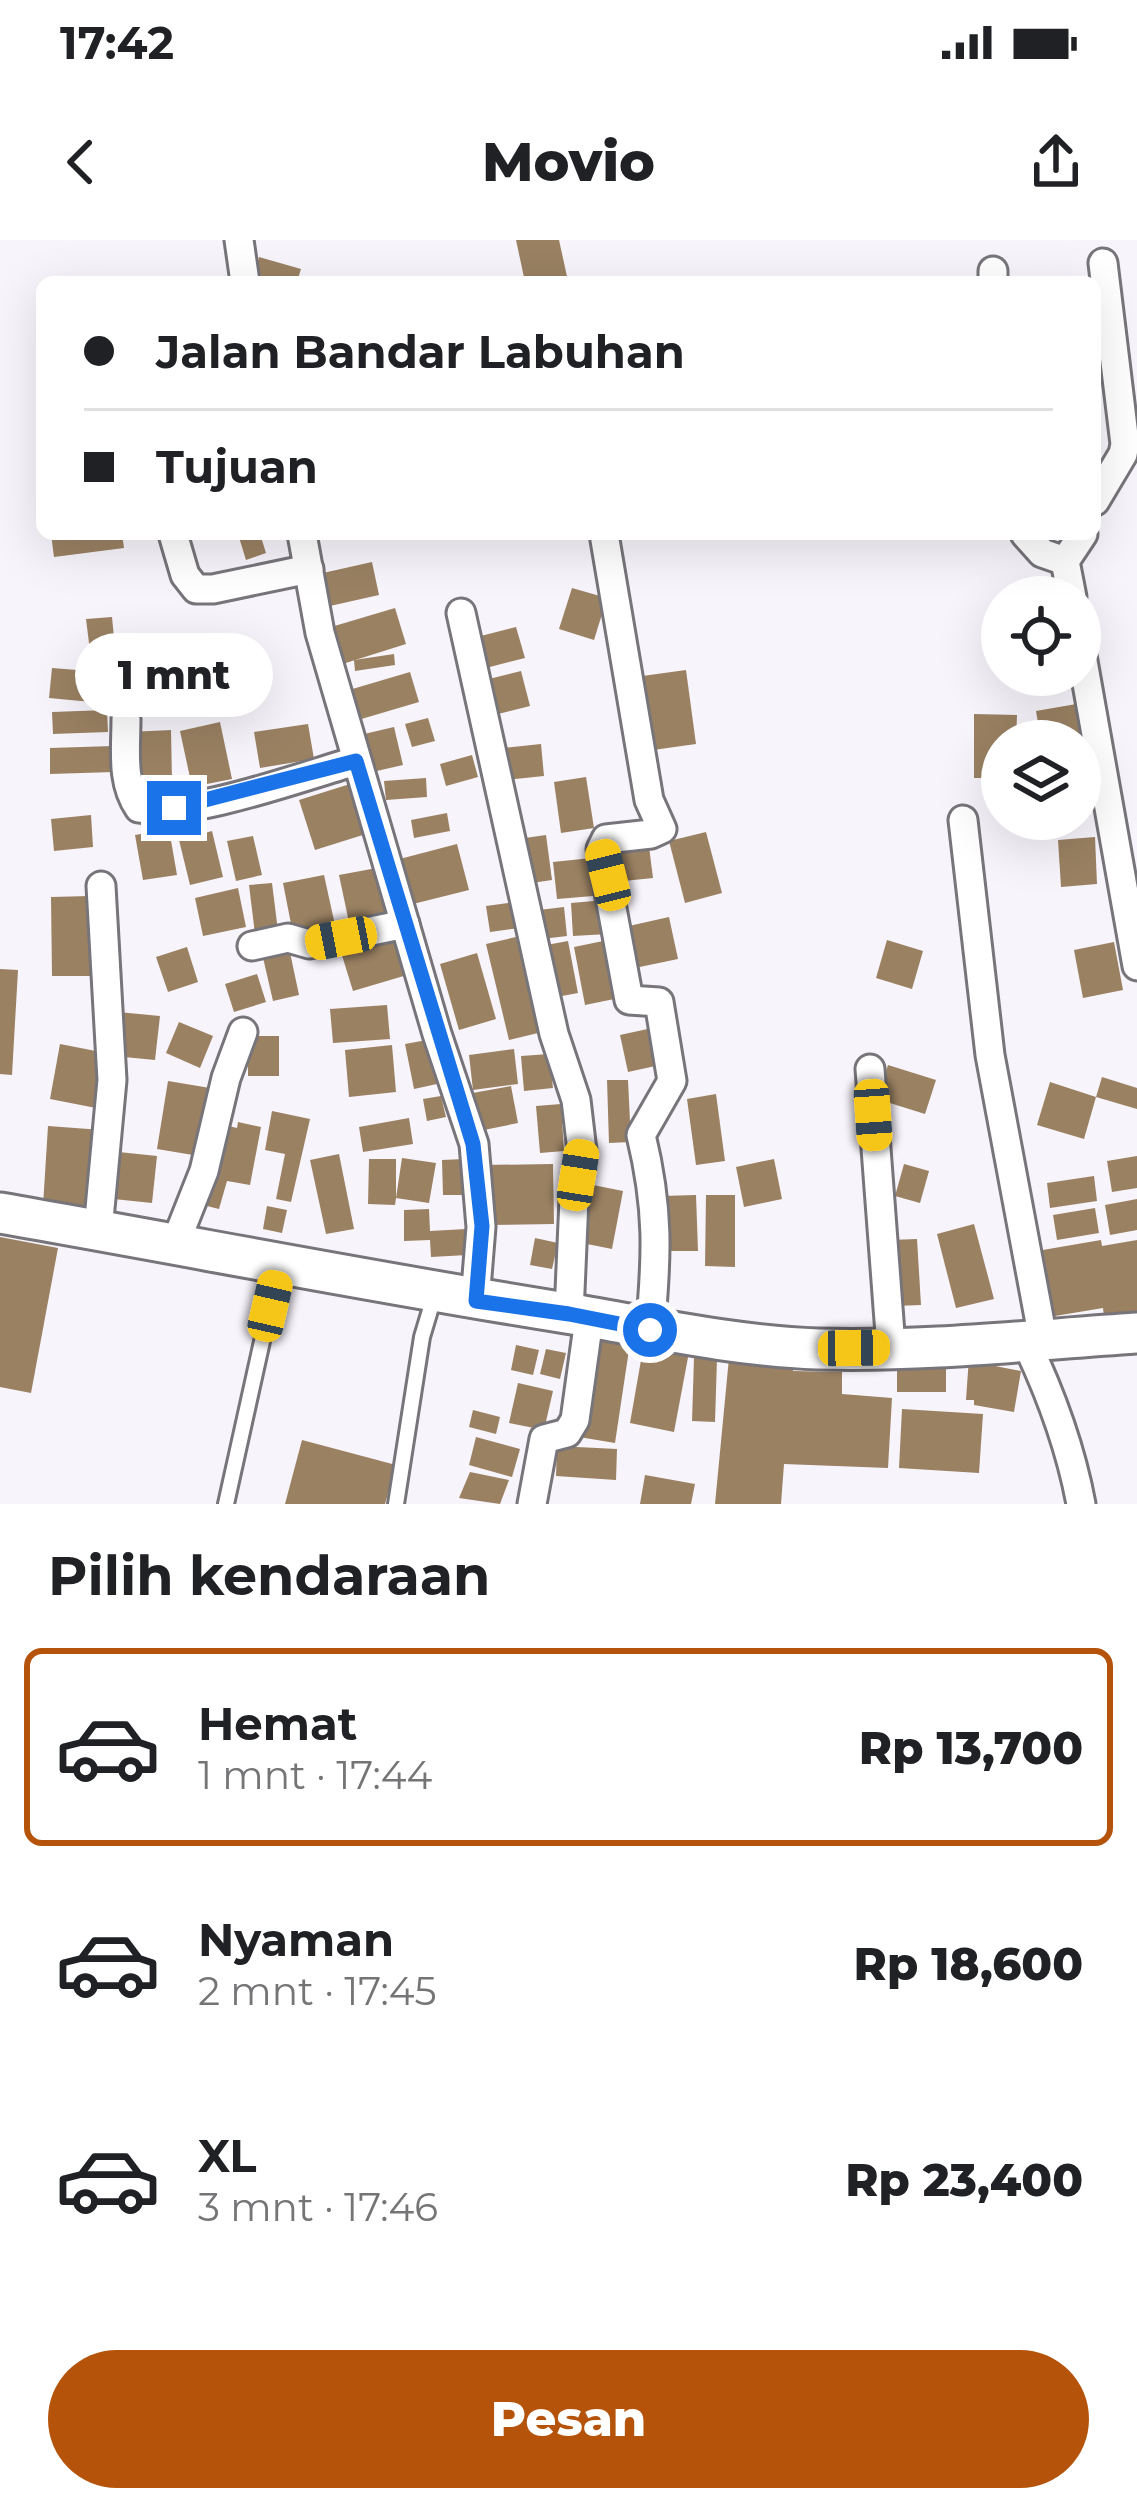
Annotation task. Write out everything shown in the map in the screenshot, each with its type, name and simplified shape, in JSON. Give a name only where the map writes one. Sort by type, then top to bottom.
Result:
[{"type":"main road","points":[[0,1213],[650,1330],[818,1349],[959,1348],[1137,1333]]},
{"type":"street","points":[[238,240],[244,276]]},
{"type":"street","points":[[1101,491],[1125,444],[1103,263]]},
{"type":"street","points":[[174,540],[184,575],[196,589],[309,569]]},
{"type":"street","points":[[303,540],[320,633],[473,1144],[482,1226],[476,1301]]},
{"type":"street","points":[[605,540],[649,800],[662,829],[606,839],[601,849],[629,1000],[659,1002],[672,1082],[641,1135],[655,1189],[658,1244],[650,1330]]},
{"type":"street","points":[[1030,540],[1042,553],[1065,561]]},
{"type":"street","points":[[1068,576],[1065,561],[1079,540]]},
{"type":"street","points":[[461,613],[554,1034],[576,1100],[582,1151],[574,1198],[579,1316],[575,1420],[571,1430],[544,1438],[532,1504]]},
{"type":"street","points":[[1089,696],[1137,966]]},
{"type":"street","points":[[126,719],[125,769],[130,795],[140,808],[156,812],[356,761]]},
{"type":"street","points":[[964,820],[989,1055],[1034,1340],[1067,1439],[1081,1504]]},
{"type":"street","points":[[98,1230],[112,1080],[101,886]]},
{"type":"street","points":[[252,946],[288,938],[309,944],[405,924]]},
{"type":"street","points":[[175,1244],[204,1171],[226,1078],[243,1032]]},
{"type":"street","points":[[870,1069],[891,1348]]},
{"type":"lane","points":[[226,1504],[279,1266]]},
{"type":"lane","points":[[396,1504],[422,1337],[435,1292]]},
{"type":"building","points":[[516,240],[559,240],[567,276],[524,276]]},
{"type":"building","points":[[259,257],[301,269],[299,276],[254,276]]},
{"type":"building","points":[[52,540],[123,540],[124,548],[54,557]]},
{"type":"building","points":[[240,540],[262,540],[266,553],[246,560]]},
{"type":"building","points":[[372,562],[379,595],[321,608],[314,575]]},
{"type":"building","points":[[572,588],[607,598],[594,640],[559,629]]},
{"type":"building","points":[[395,608],[406,644],[333,667],[321,630]]},
{"type":"building","points":[[112,617],[115,648],[90,651],[86,619]]},
{"type":"building","points":[[516,627],[525,658],[482,669],[473,638]]},
{"type":"building","points":[[394,654],[395,665],[355,671],[354,660]]},
{"type":"building","points":[[52,668],[115,673],[113,704],[49,698]]},
{"type":"building","points":[[686,670],[696,744],[646,751],[635,677]]},
{"type":"building","points":[[521,671],[530,706],[494,715],[485,680]]},
{"type":"building","points":[[410,672],[419,702],[358,720],[349,690]]},
{"type":"building","points":[[1082,703],[1085,720],[1038,720],[1036,711]]},
{"type":"building","points":[[107,710],[108,732],[53,734],[52,712]]},
{"type":"building","points":[[974,714],[1017,715],[1017,720],[981,720],[981,778],[974,778]]},
{"type":"building","points":[[428,718],[435,741],[412,747],[405,724]]},
{"type":"building","points":[[220,722],[232,779],[192,787],[180,731]]},
{"type":"building","points":[[308,724],[314,759],[260,768],[254,732]]},
{"type":"building","points":[[394,727],[403,765],[368,773],[360,735]]},
{"type":"building","points":[[171,730],[172,780],[131,781],[130,732]]},
{"type":"building","points":[[541,744],[544,776],[505,780],[502,748]]},
{"type":"building","points":[[113,746],[114,772],[50,774],[50,748]]},
{"type":"building","points":[[472,755],[478,777],[446,786],[440,764]]},
{"type":"building","points":[[586,777],[594,828],[561,833],[554,782]]},
{"type":"building","points":[[426,778],[427,797],[386,800],[384,781]]},
{"type":"building","points":[[350,784],[366,834],[315,850],[299,800]]},
{"type":"building","points":[[447,813],[450,831],[414,838],[411,820]]},
{"type":"building","points":[[91,815],[93,847],[54,851],[51,819]]},
{"type":"building","points":[[169,829],[177,875],[143,880],[135,835]]},
{"type":"building","points":[[212,831],[223,877],[190,885],[179,840]]},
{"type":"building","points":[[706,832],[722,893],[685,903],[669,841]]},
{"type":"building","points":[[546,835],[552,880],[525,884],[518,839]]},
{"type":"building","points":[[253,836],[262,875],[236,881],[227,841]]},
{"type":"building","points":[[648,839],[653,878],[614,882],[609,844]]},
{"type":"building","points":[[1058,840],[1095,840],[1097,884],[1061,887]]},
{"type":"building","points":[[457,844],[469,890],[405,906],[392,861]]},
{"type":"building","points":[[601,857],[605,895],[557,899],[553,862]]},
{"type":"building","points":[[382,867],[393,924],[351,932],[339,875]]},
{"type":"building","points":[[324,875],[335,925],[293,934],[283,883]]},
{"type":"building","points":[[272,883],[278,931],[255,934],[249,885]]},
{"type":"building","points":[[238,888],[246,927],[203,936],[195,898]]},
{"type":"building","points":[[89,896],[91,976],[52,976],[51,897]]},
{"type":"building","points":[[605,900],[608,934],[573,936],[571,903]]},
{"type":"building","points":[[515,902],[519,928],[490,932],[486,906]]},
{"type":"building","points":[[564,907],[567,936],[542,939],[539,910]]},
{"type":"building","points":[[669,917],[678,959],[630,969],[620,928]]},
{"type":"building","points":[[394,933],[407,975],[353,991],[340,949]]},
{"type":"building","points":[[516,937],[538,1033],[509,1040],[486,944]]},
{"type":"building","points":[[613,939],[624,997],[585,1005],[574,947]]},
{"type":"building","points":[[887,940],[923,951],[912,989],[876,978]]},
{"type":"building","points":[[568,941],[578,993],[551,998],[541,946]]},
{"type":"building","points":[[1114,942],[1123,990],[1083,998],[1074,950]]},
{"type":"building","points":[[288,943],[299,995],[273,1001],[261,949]]},
{"type":"building","points":[[187,947],[198,982],[168,992],[156,957]]},
{"type":"building","points":[[477,953],[496,1019],[459,1030],[440,964]]},
{"type":"building","points":[[0,969],[18,970],[12,1075],[0,1074]]},
{"type":"building","points":[[257,974],[266,1002],[234,1012],[225,984]]},
{"type":"building","points":[[387,1005],[390,1039],[333,1043],[330,1009]]},
{"type":"building","points":[[118,1012],[160,1016],[155,1060],[114,1056]]},
{"type":"building","points":[[179,1022],[213,1036],[200,1068],[166,1053]]},
{"type":"building","points":[[652,1028],[660,1065],[628,1072],[620,1035]]},
{"type":"building","points":[[248,1036],[279,1036],[279,1076],[248,1076]]},
{"type":"building","points":[[427,1040],[437,1084],[414,1089],[405,1044]]},
{"type":"building","points":[[60,1044],[106,1053],[96,1108],[50,1099]]},
{"type":"building","points":[[392,1045],[396,1092],[349,1097],[345,1050]]},
{"type":"building","points":[[514,1049],[518,1084],[473,1090],[469,1055]]},
{"type":"building","points":[[549,1054],[553,1088],[524,1091],[521,1056]]},
{"type":"building","points":[[888,1065],[936,1080],[925,1114],[877,1099]]},
{"type":"building","points":[[1102,1077],[1137,1088],[1137,1109],[1096,1097]]},
{"type":"building","points":[[607,1080],[628,1080],[631,1142],[609,1143]]},
{"type":"building","points":[[168,1081],[210,1088],[199,1156],[157,1149]]},
{"type":"building","points":[[1050,1082],[1096,1097],[1084,1139],[1037,1125]]},
{"type":"building","points":[[511,1086],[518,1123],[474,1132],[467,1094]]},
{"type":"building","points":[[716,1094],[725,1161],[696,1165],[687,1099]]},
{"type":"building","points":[[441,1096],[446,1117],[427,1121],[423,1099]]},
{"type":"building","points":[[561,1104],[564,1151],[540,1153],[536,1106]]},
{"type":"building","points":[[272,1111],[310,1119],[291,1202],[276,1199],[285,1154],[265,1150]]},
{"type":"building","points":[[409,1118],[413,1144],[363,1152],[359,1127]]},
{"type":"building","points":[[238,1122],[261,1127],[250,1185],[227,1181],[219,1209],[199,1204],[221,1124],[237,1128]]},
{"type":"building","points":[[48,1126],[102,1130],[96,1210],[43,1206]]},
{"type":"building","points":[[109,1151],[157,1156],[152,1203],[104,1198]]},
{"type":"building","points":[[339,1154],[354,1229],[326,1234],[310,1160]]},
{"type":"building","points":[[1137,1156],[1137,1188],[1112,1192],[1107,1161]]},
{"type":"building","points":[[402,1158],[436,1163],[429,1203],[396,1198]]},
{"type":"building","points":[[369,1159],[396,1159],[395,1205],[368,1204]]},
{"type":"building","points":[[464,1159],[464,1195],[443,1195],[442,1160]]},
{"type":"building","points":[[774,1159],[782,1199],[744,1207],[736,1167]]},
{"type":"building","points":[[553,1164],[554,1224],[484,1225],[484,1165]]},
{"type":"building","points":[[904,1164],[929,1171],[920,1203],[895,1196]]},
{"type":"building","points":[[1094,1176],[1097,1201],[1050,1208],[1047,1183]]},
{"type":"building","points":[[588,1184],[623,1191],[612,1249],[577,1242]]},
{"type":"building","points":[[696,1195],[698,1251],[662,1251],[661,1196]]},
{"type":"building","points":[[706,1195],[735,1195],[735,1267],[705,1266]]},
{"type":"building","points":[[1137,1199],[1137,1230],[1110,1235],[1105,1205]]},
{"type":"building","points":[[267,1206],[287,1210],[282,1233],[263,1229]]},
{"type":"building","points":[[1095,1208],[1099,1233],[1057,1240],[1053,1215]]},
{"type":"building","points":[[429,1209],[430,1231],[466,1229],[467,1255],[431,1257],[430,1240],[404,1241],[404,1210]]},
{"type":"building","points":[[974,1224],[994,1299],[956,1308],[937,1234]]},
{"type":"building","points":[[0,1237],[58,1248],[31,1393],[0,1387]]},
{"type":"building","points":[[535,1238],[558,1243],[552,1269],[530,1265]]},
{"type":"building","points":[[917,1239],[921,1305],[894,1306],[890,1240]]},
{"type":"building","points":[[1101,1240],[1102,1246],[1137,1240],[1137,1311],[1104,1317],[1103,1308],[1043,1318],[1031,1252]]},
{"type":"building","points":[[594,1338],[630,1343],[615,1443],[579,1437]]},
{"type":"building","points":[[644,1343],[689,1352],[674,1432],[630,1423]]},
{"type":"building","points":[[516,1345],[539,1350],[533,1375],[511,1370]]},
{"type":"building","points":[[546,1349],[566,1353],[560,1379],[540,1374]]},
{"type":"building","points":[[694,1357],[717,1358],[715,1422],[692,1421]]},
{"type":"building","points":[[969,1357],[991,1358],[990,1365],[1021,1371],[1014,1412],[966,1400]]},
{"type":"building","points":[[729,1358],[793,1365],[793,1371],[842,1372],[842,1394],[892,1398],[888,1468],[784,1464],[781,1504],[715,1504]]},
{"type":"building","points":[[897,1365],[946,1365],[946,1392],[897,1392]]},
{"type":"building","points":[[518,1383],[553,1391],[544,1430],[509,1423]]},
{"type":"building","points":[[902,1409],[983,1414],[979,1473],[899,1468]]},
{"type":"building","points":[[473,1410],[500,1417],[496,1434],[469,1427]]},
{"type":"building","points":[[476,1437],[520,1449],[512,1477],[469,1465]]},
{"type":"building","points":[[302,1440],[396,1465],[385,1504],[285,1504]]},
{"type":"building","points":[[557,1446],[617,1449],[616,1480],[556,1476]]},
{"type":"building","points":[[470,1472],[509,1480],[500,1504],[459,1498]]},
{"type":"building","points":[[645,1475],[695,1484],[691,1504],[640,1504]]},
{"type":"route","points":[[174,808],[356,761],[473,1144],[482,1226],[476,1301],[650,1330]]}]
